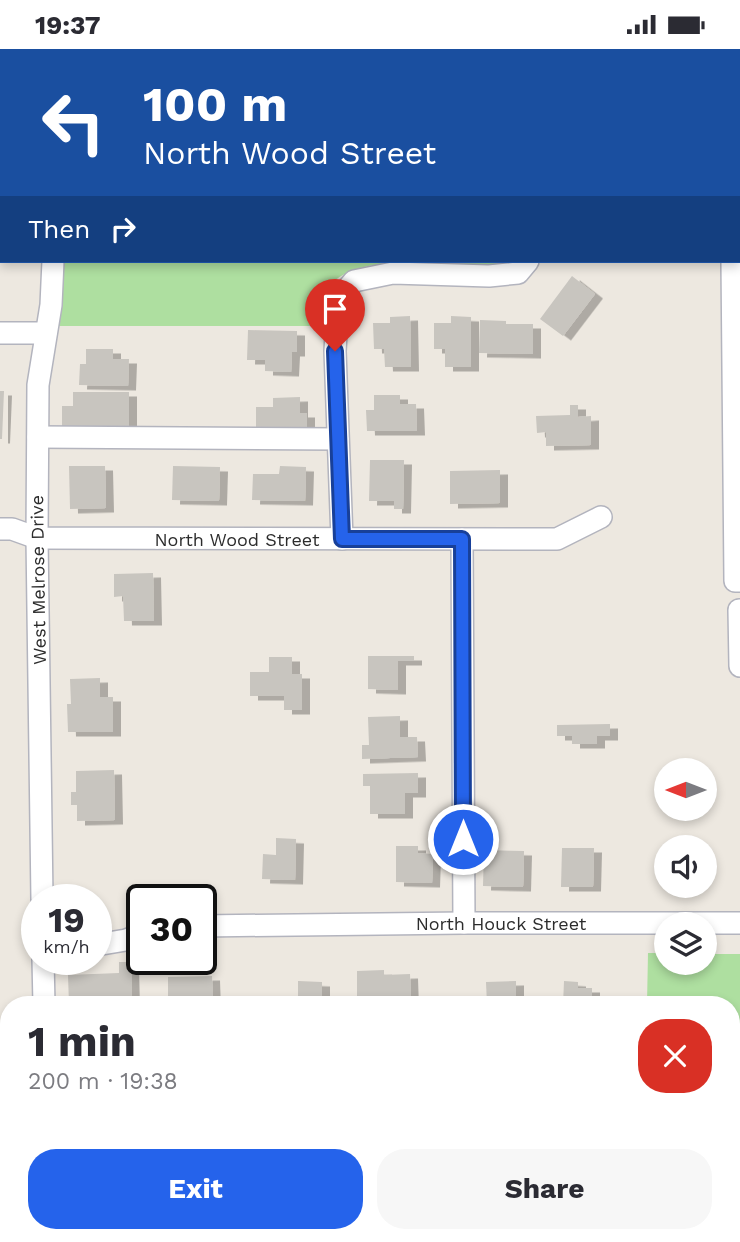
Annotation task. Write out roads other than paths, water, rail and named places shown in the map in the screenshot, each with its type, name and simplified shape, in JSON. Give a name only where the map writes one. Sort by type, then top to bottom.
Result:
[{"type":"street","name":"West Melrose Drive","points":[[43,884],[37,538],[38,385],[51,305],[53,263]]},
{"type":"street","points":[[342,539],[335,351],[338,300],[354,281],[393,273],[489,276],[518,273],[526,263]]},
{"type":"street","points":[[732,263],[737,409],[735,580],[740,581]]},
{"type":"street","points":[[0,334],[46,333]]},
{"type":"street","points":[[38,437],[338,439]]},
{"type":"street","name":"North Wood Street","points":[[0,529],[12,529],[37,538],[557,539],[601,517]]},
{"type":"street","points":[[462,539],[464,923]]},
{"type":"street","points":[[740,610],[740,666]]},
{"type":"street","name":"North Houck Street","points":[[217,926],[740,923]]},
{"type":"street","points":[[43,975],[44,996]]}]
